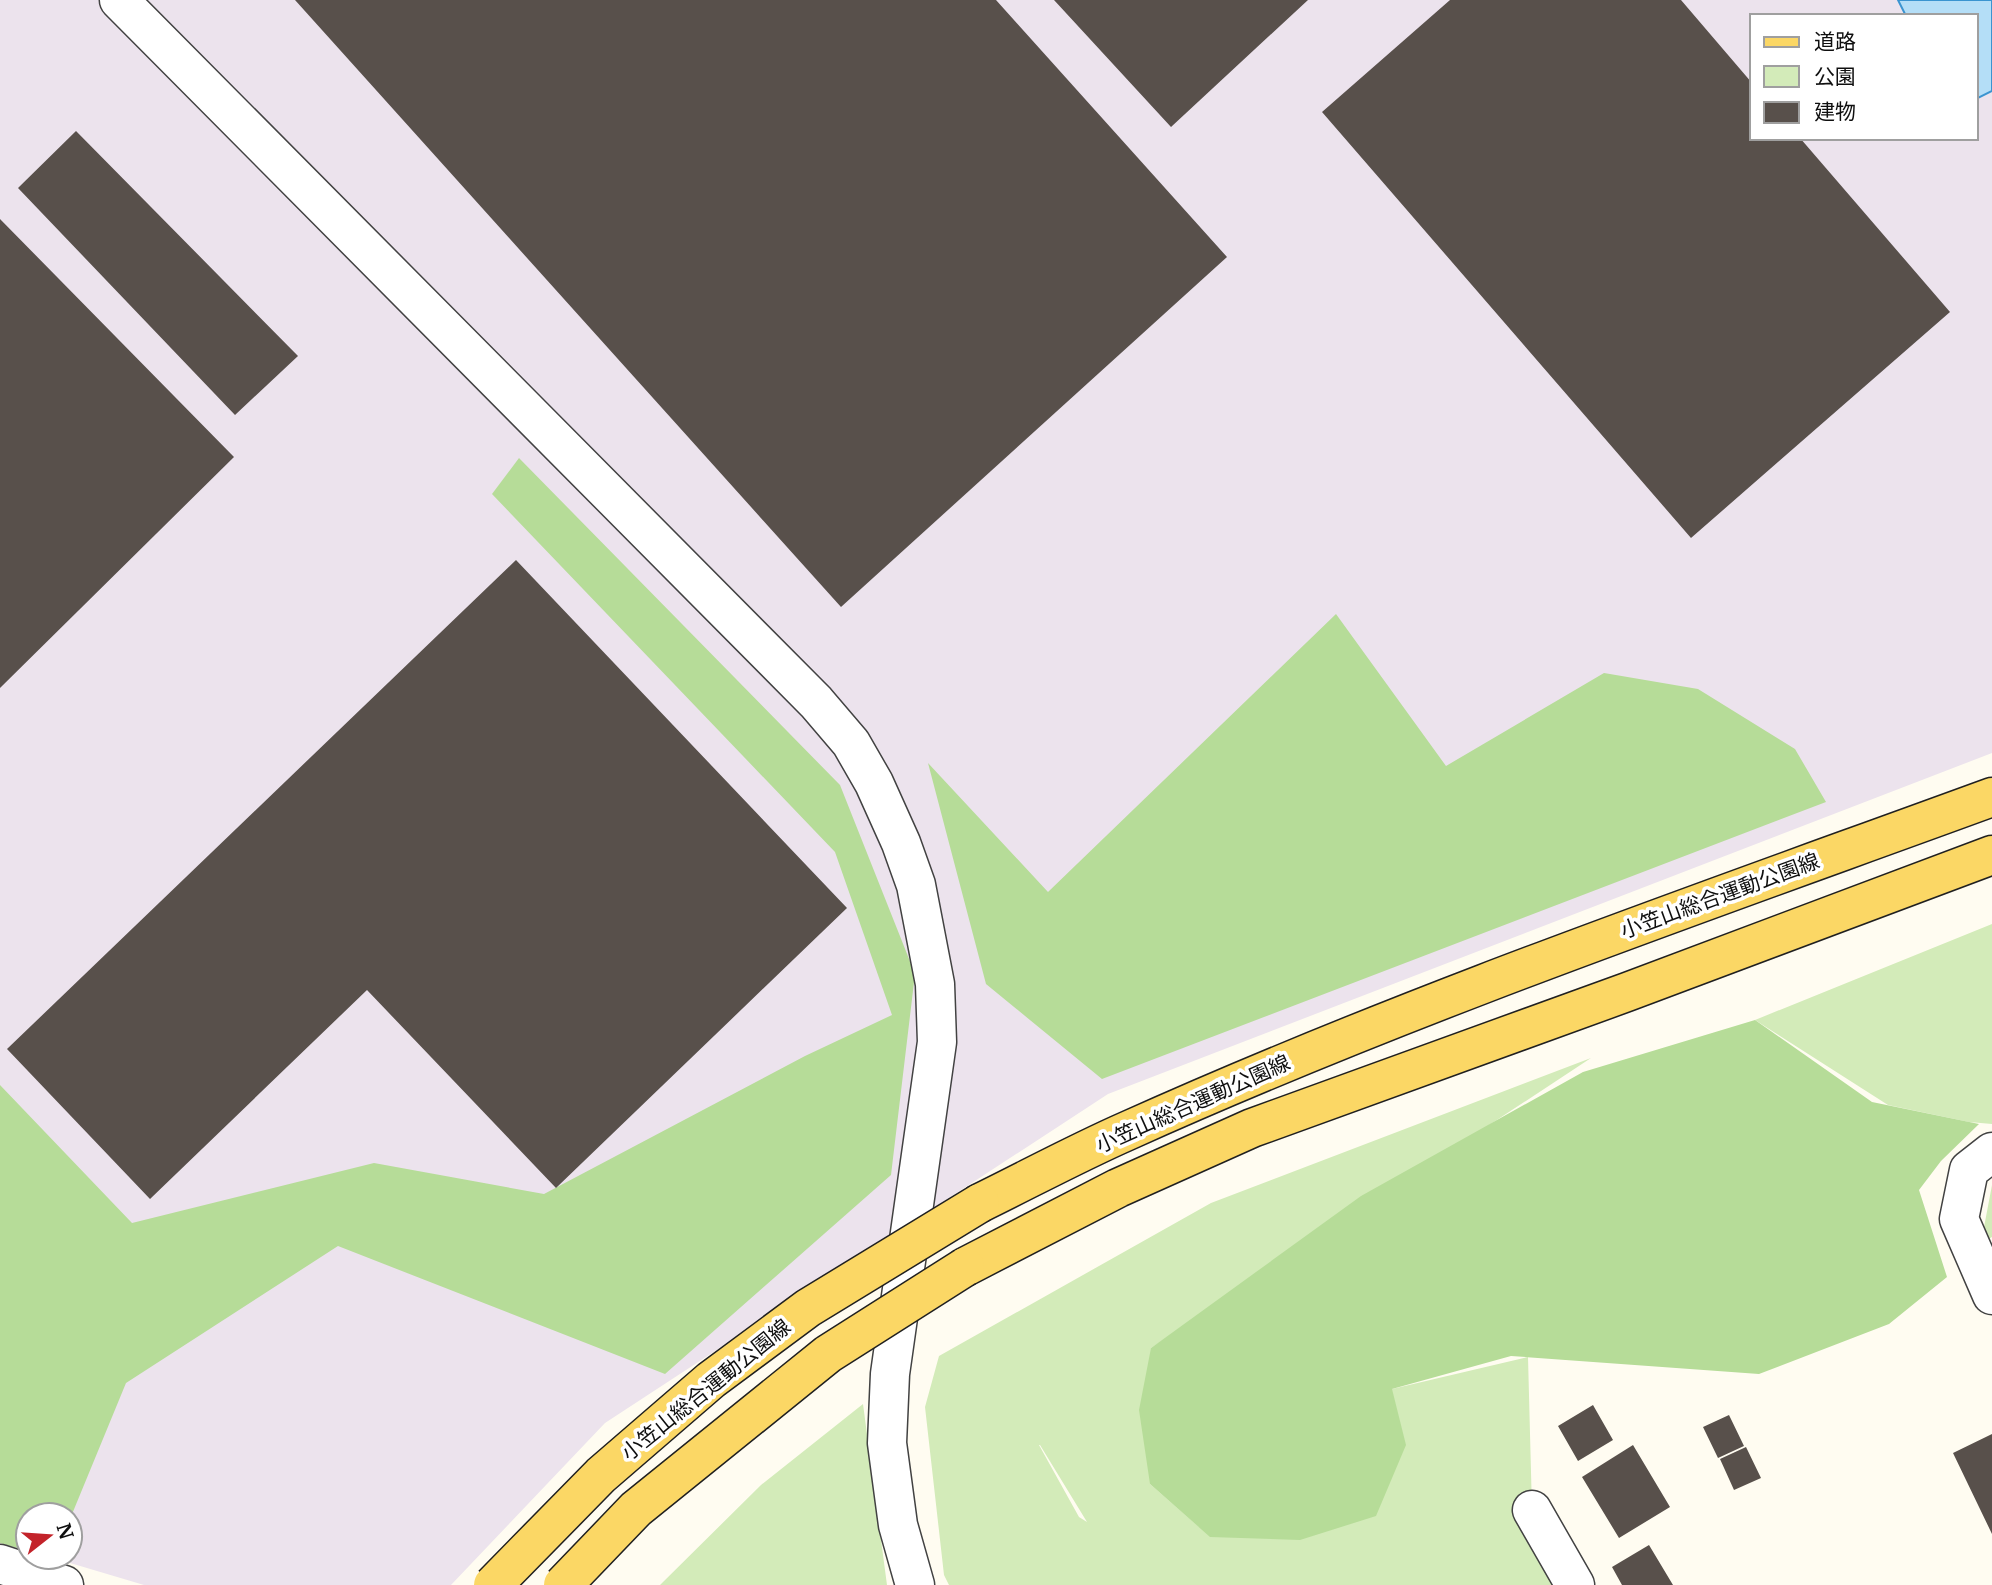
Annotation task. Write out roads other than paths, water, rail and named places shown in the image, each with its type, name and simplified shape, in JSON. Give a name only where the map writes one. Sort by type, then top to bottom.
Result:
[{"type":"main road","name":"小笠山総合運動公園線","points":[[493,1585],[601,1475],[711,1380],[808,1308],[980,1203],[1125,1132],[1284,1063],[1605,939],[1992,797]]},
{"type":"main road","points":[[563,1585],[636,1509],[828,1354],[965,1267],[1118,1188],[1252,1128],[1627,992],[1992,855]]},
{"type":"street","points":[[119,0],[816,702],[851,743],[874,783],[901,843],[916,886],[935,984],[937,1042],[890,1374],[887,1443],[898,1525],[915,1585]]},
{"type":"street","points":[[1992,1152],[1969,1170],[1959,1219],[1992,1295]]},
{"type":"street","points":[[1532,1510],[1575,1585]]},
{"type":"street","points":[[0,1564],[64,1585]]},
{"type":"water","points":[[1898,0],[1992,0],[1992,91],[1978,98],[1978,14],[1905,14]]}]
